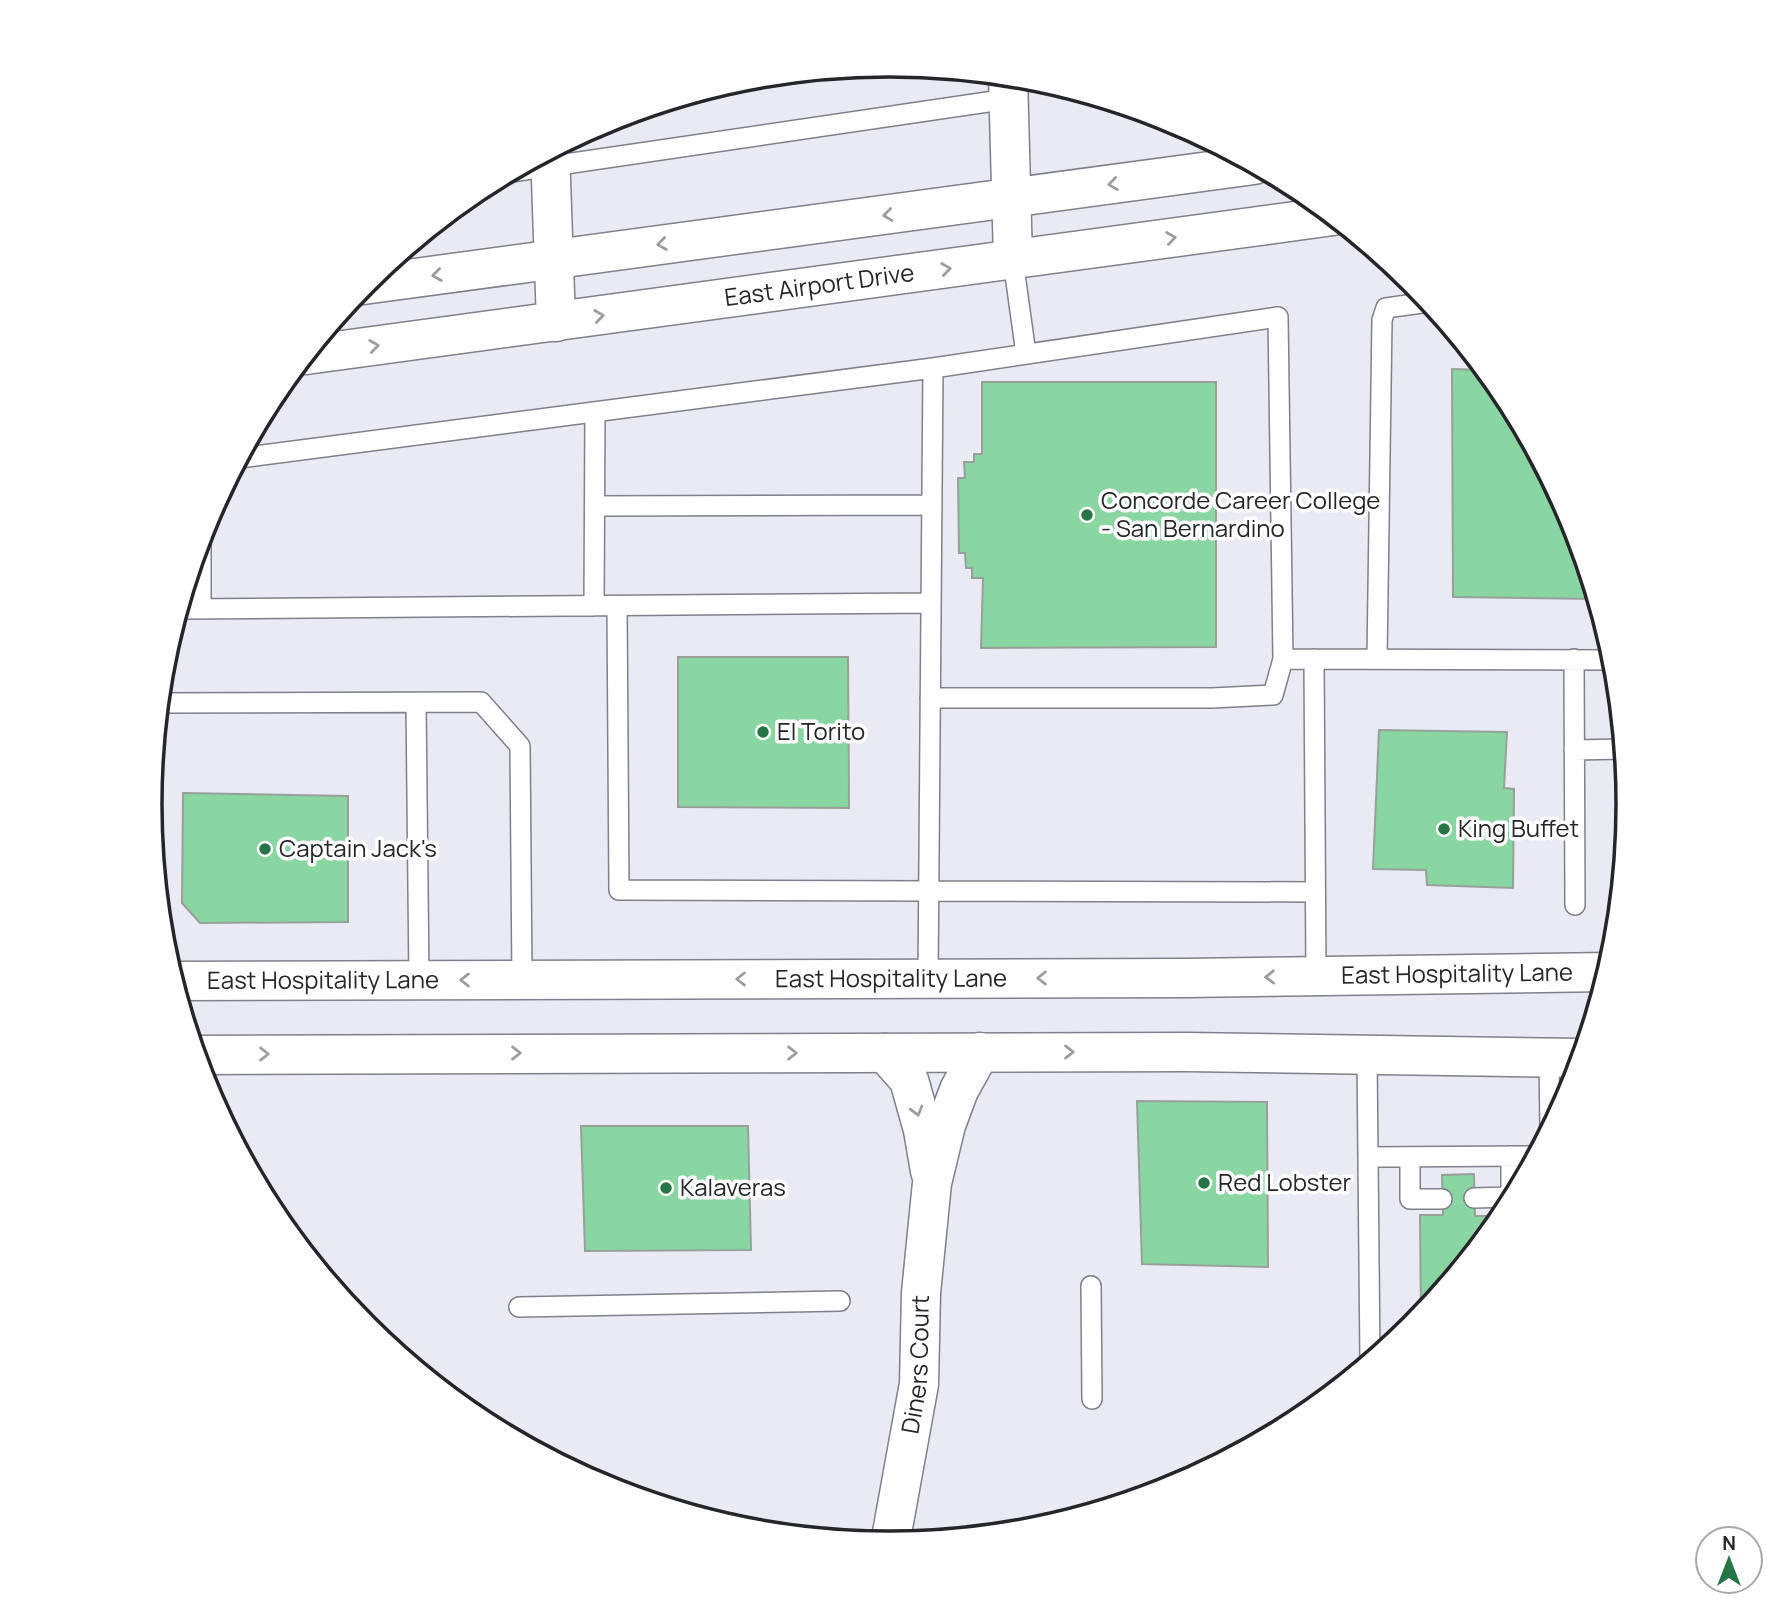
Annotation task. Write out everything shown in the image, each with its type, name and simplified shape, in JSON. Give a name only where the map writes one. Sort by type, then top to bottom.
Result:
[{"type":"street","points":[[1008,88],[1013,260]]},
{"type":"street","points":[[550,161],[556,322]]},
{"type":"street","points":[[383,282],[1239,167]]},
{"type":"street","name":"East Airport Drive","points":[[319,353],[1319,218]]},
{"type":"street","name":"East Hospitality Lane","points":[[183,981],[1597,972]]},
{"type":"street","points":[[206,1055],[980,1052],[1565,1058]]},
{"type":"street","name":"Diners Court","points":[[892,1532],[919,1384],[921,1293],[932,1184],[946,1125],[980,1052]]},
{"type":"street","name":"Diners Court","points":[[885,1053],[909,1080],[923,1130],[932,1184]]},
{"type":"lane","points":[[555,158],[1008,88]]},
{"type":"lane","points":[[1013,260],[1026,354]]},
{"type":"lane","points":[[1377,659],[1382,320],[1386,308],[1416,304]]},
{"type":"lane","points":[[251,457],[933,368],[1278,317],[1283,659],[1273,695],[1212,698],[930,698]]},
{"type":"lane","points":[[928,978],[933,368]]},
{"type":"lane","points":[[594,606],[596,412]]},
{"type":"lane","points":[[594,506],[932,505]]},
{"type":"lane","points":[[201,568],[201,608]]},
{"type":"lane","points":[[188,609],[931,603]]},
{"type":"lane","points":[[617,606],[619,890],[1315,892]]},
{"type":"lane","points":[[1283,659],[1602,660]]},
{"type":"lane","points":[[1314,659],[1316,976]]},
{"type":"lane","points":[[1574,659],[1575,905]]},
{"type":"lane","points":[[169,703],[481,702],[520,746],[522,980]]},
{"type":"lane","points":[[416,703],[419,980]]},
{"type":"lane","points":[[1574,750],[1614,749]]},
{"type":"lane","points":[[1367,1055],[1370,1350]]},
{"type":"lane","points":[[1559,1088],[1565,1058]]},
{"type":"lane","points":[[1511,1156],[1511,1181]]},
{"type":"lane","points":[[1368,1157],[1525,1156]]},
{"type":"lane","points":[[1410,1157],[1410,1199],[1442,1199]]},
{"type":"lane","points":[[1474,1198],[1501,1197]]},
{"type":"lane","points":[[1091,1286],[1092,1399]]},
{"type":"lane","points":[[519,1307],[840,1301]]},
{"type":"building","points":[[1452,369],[1472,370],[1494,400],[1541,483],[1561,526],[1587,599],[1453,597]]},
{"type":"building","name":"Concorde Career College - San Bernardino","points":[[982,382],[1216,382],[1216,647],[981,648],[983,578],[972,578],[972,568],[966,568],[965,553],[959,553],[958,478],[965,478],[964,462],[974,462],[974,454],[982,454]]},
{"type":"building","name":"El Torito","points":[[678,657],[848,657],[849,808],[678,807]]},
{"type":"building","name":"King Buffet","points":[[1379,730],[1507,732],[1504,788],[1514,789],[1513,888],[1427,885],[1426,870],[1373,869]]},
{"type":"building","name":"Captain Jack's","points":[[183,793],[348,796],[348,922],[200,923],[182,903]]},
{"type":"building","name":"Red Lobster","points":[[1137,1101],[1267,1102],[1268,1267],[1142,1264]]},
{"type":"building","name":"Kalaveras","points":[[581,1126],[748,1126],[751,1250],[585,1251]]},
{"type":"building","points":[[1474,1174],[1475,1216],[1489,1216],[1421,1300],[1420,1215],[1443,1215],[1442,1175]]},
{"type":"place","name":"Concorde Career College - San Bernardino","points":[[1087,515]]},
{"type":"place","name":"El Torito","points":[[763,732]]},
{"type":"place","name":"King Buffet","points":[[1444,829]]},
{"type":"place","name":"Captain Jack's","points":[[265,849]]},
{"type":"place","name":"Red Lobster","points":[[1204,1183]]},
{"type":"place","name":"Kalaveras","points":[[666,1188]]}]
